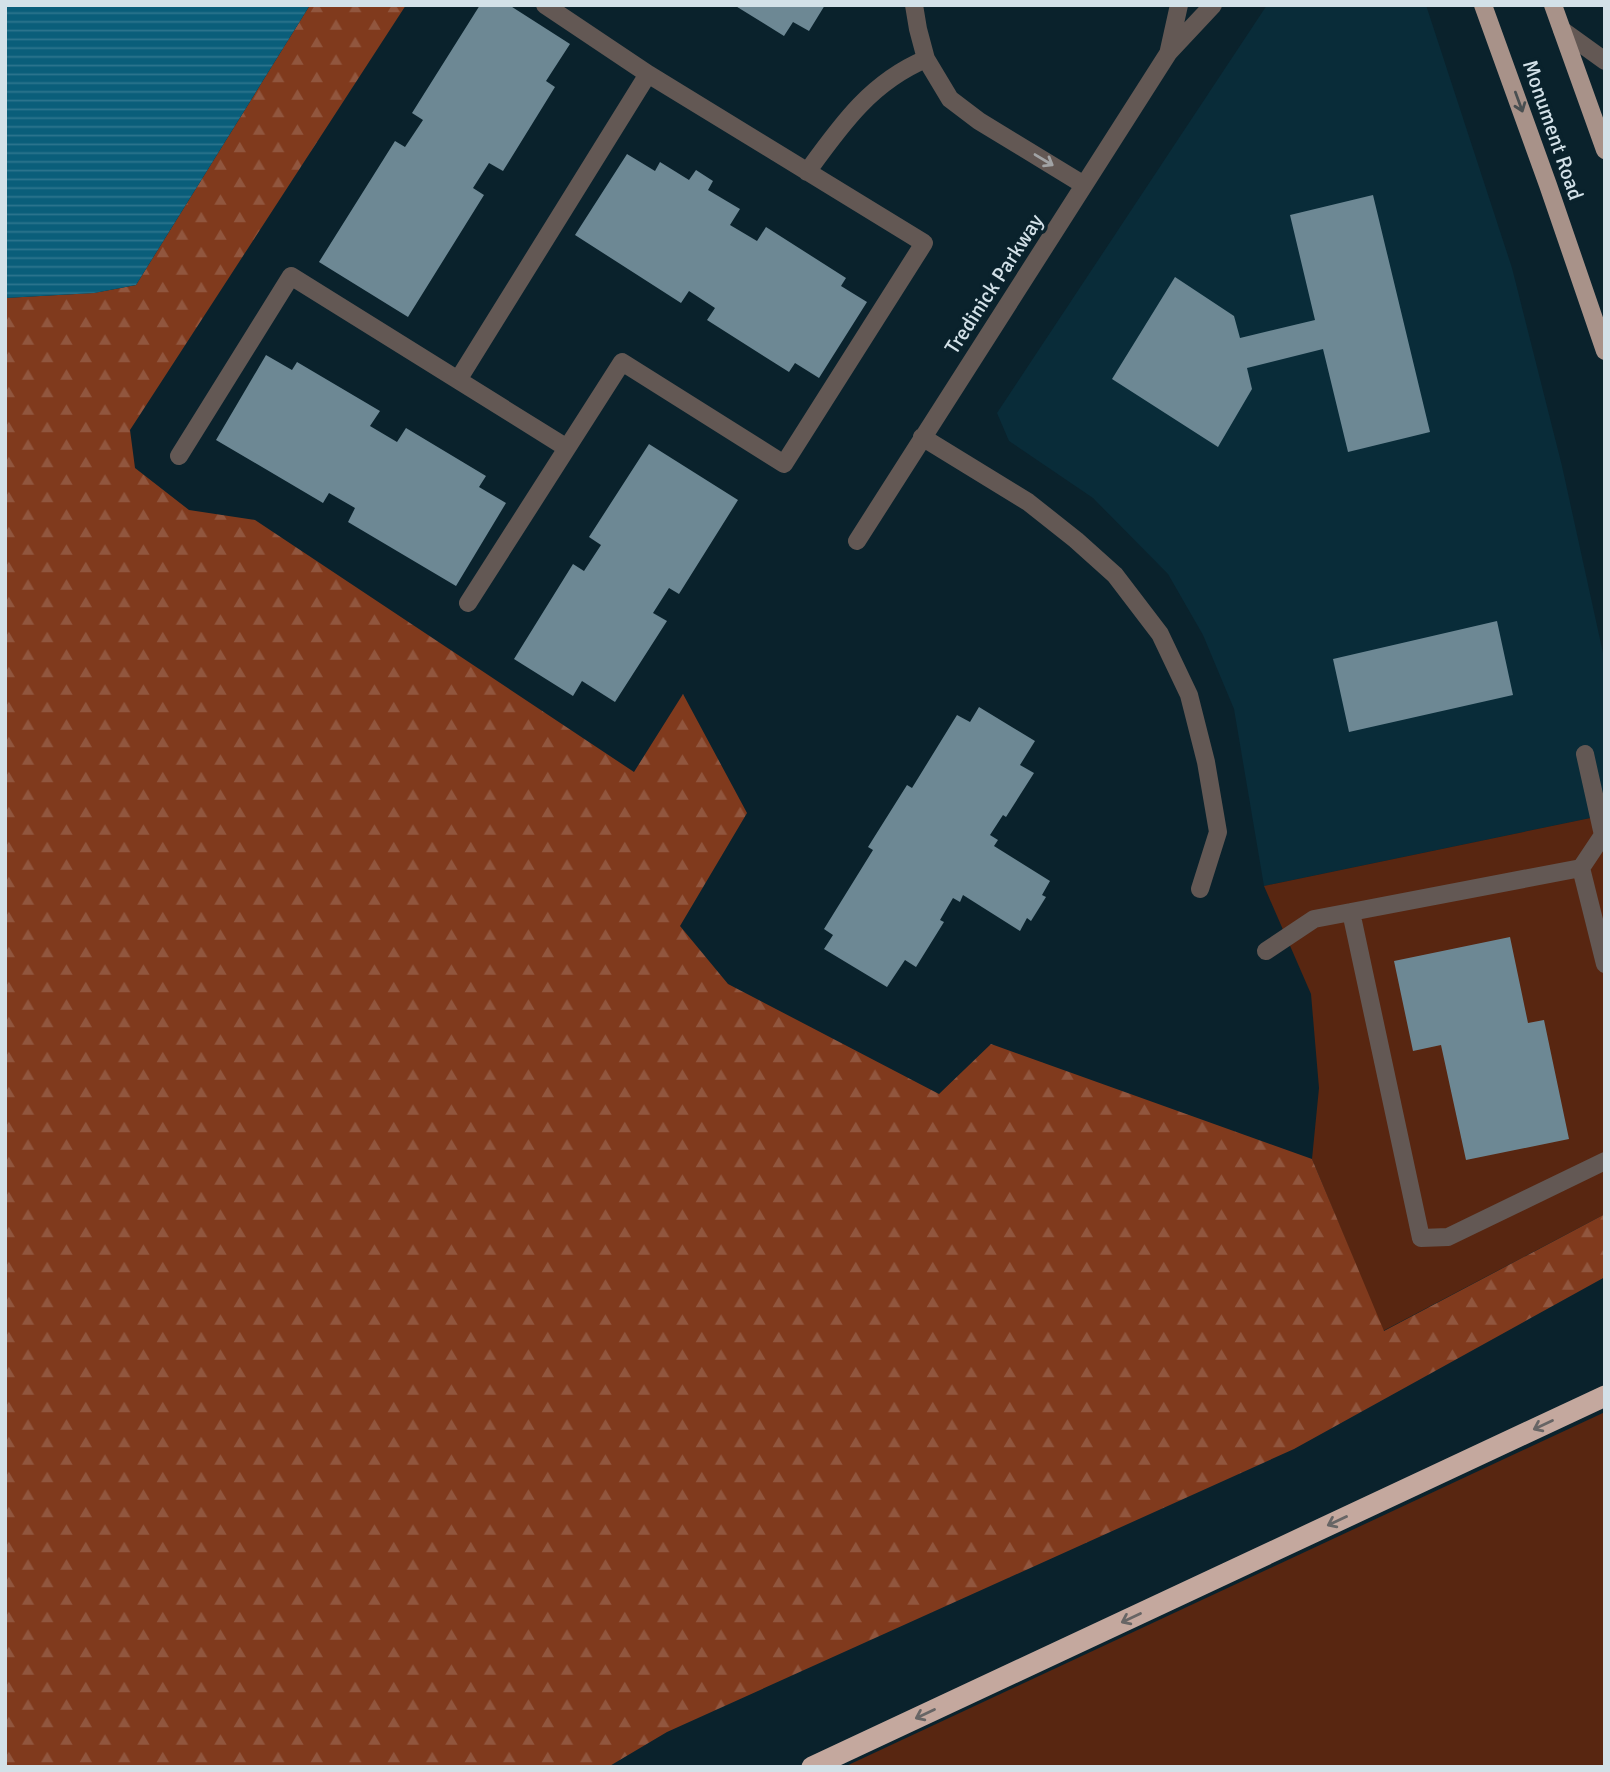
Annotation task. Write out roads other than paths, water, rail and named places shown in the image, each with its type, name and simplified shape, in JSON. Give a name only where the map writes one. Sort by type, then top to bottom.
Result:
[{"type":"highway","points":[[812,1767],[1605,1396]]},
{"type":"main road","name":"Monument Road","points":[[1483,5],[1605,351]]},
{"type":"main road","name":"Monument Road","points":[[1553,5],[1605,150]]},
{"type":"street","points":[[468,603],[622,362],[784,464],[924,243],[648,74],[545,5]]},
{"type":"street","points":[[914,5],[926,59],[950,99],[1084,185]]},
{"type":"street","name":"Tredinick Parkway","points":[[1169,52],[1179,5]]},
{"type":"street","name":"Tredinick Parkway","points":[[857,541],[1169,52],[1213,5]]},
{"type":"street","points":[[1562,30],[1605,61]]},
{"type":"street","points":[[807,172],[860,102],[905,68],[926,59]]},
{"type":"street","points":[[458,380],[648,74]]},
{"type":"street","points":[[179,456],[291,276],[567,448]]},
{"type":"street","points":[[922,437],[1028,502],[1076,540],[1115,575],[1160,634],[1189,695],[1206,762],[1218,832],[1200,889]]},
{"type":"street","points":[[1266,951],[1314,919],[1581,868],[1603,835],[1585,754]]},
{"type":"street","points":[[1581,868],[1605,964]]},
{"type":"street","points":[[1351,912],[1421,1238],[1448,1237],[1605,1161]]},
{"type":"water","points":[[5,5],[310,5],[136,285],[94,293],[5,298]]}]
